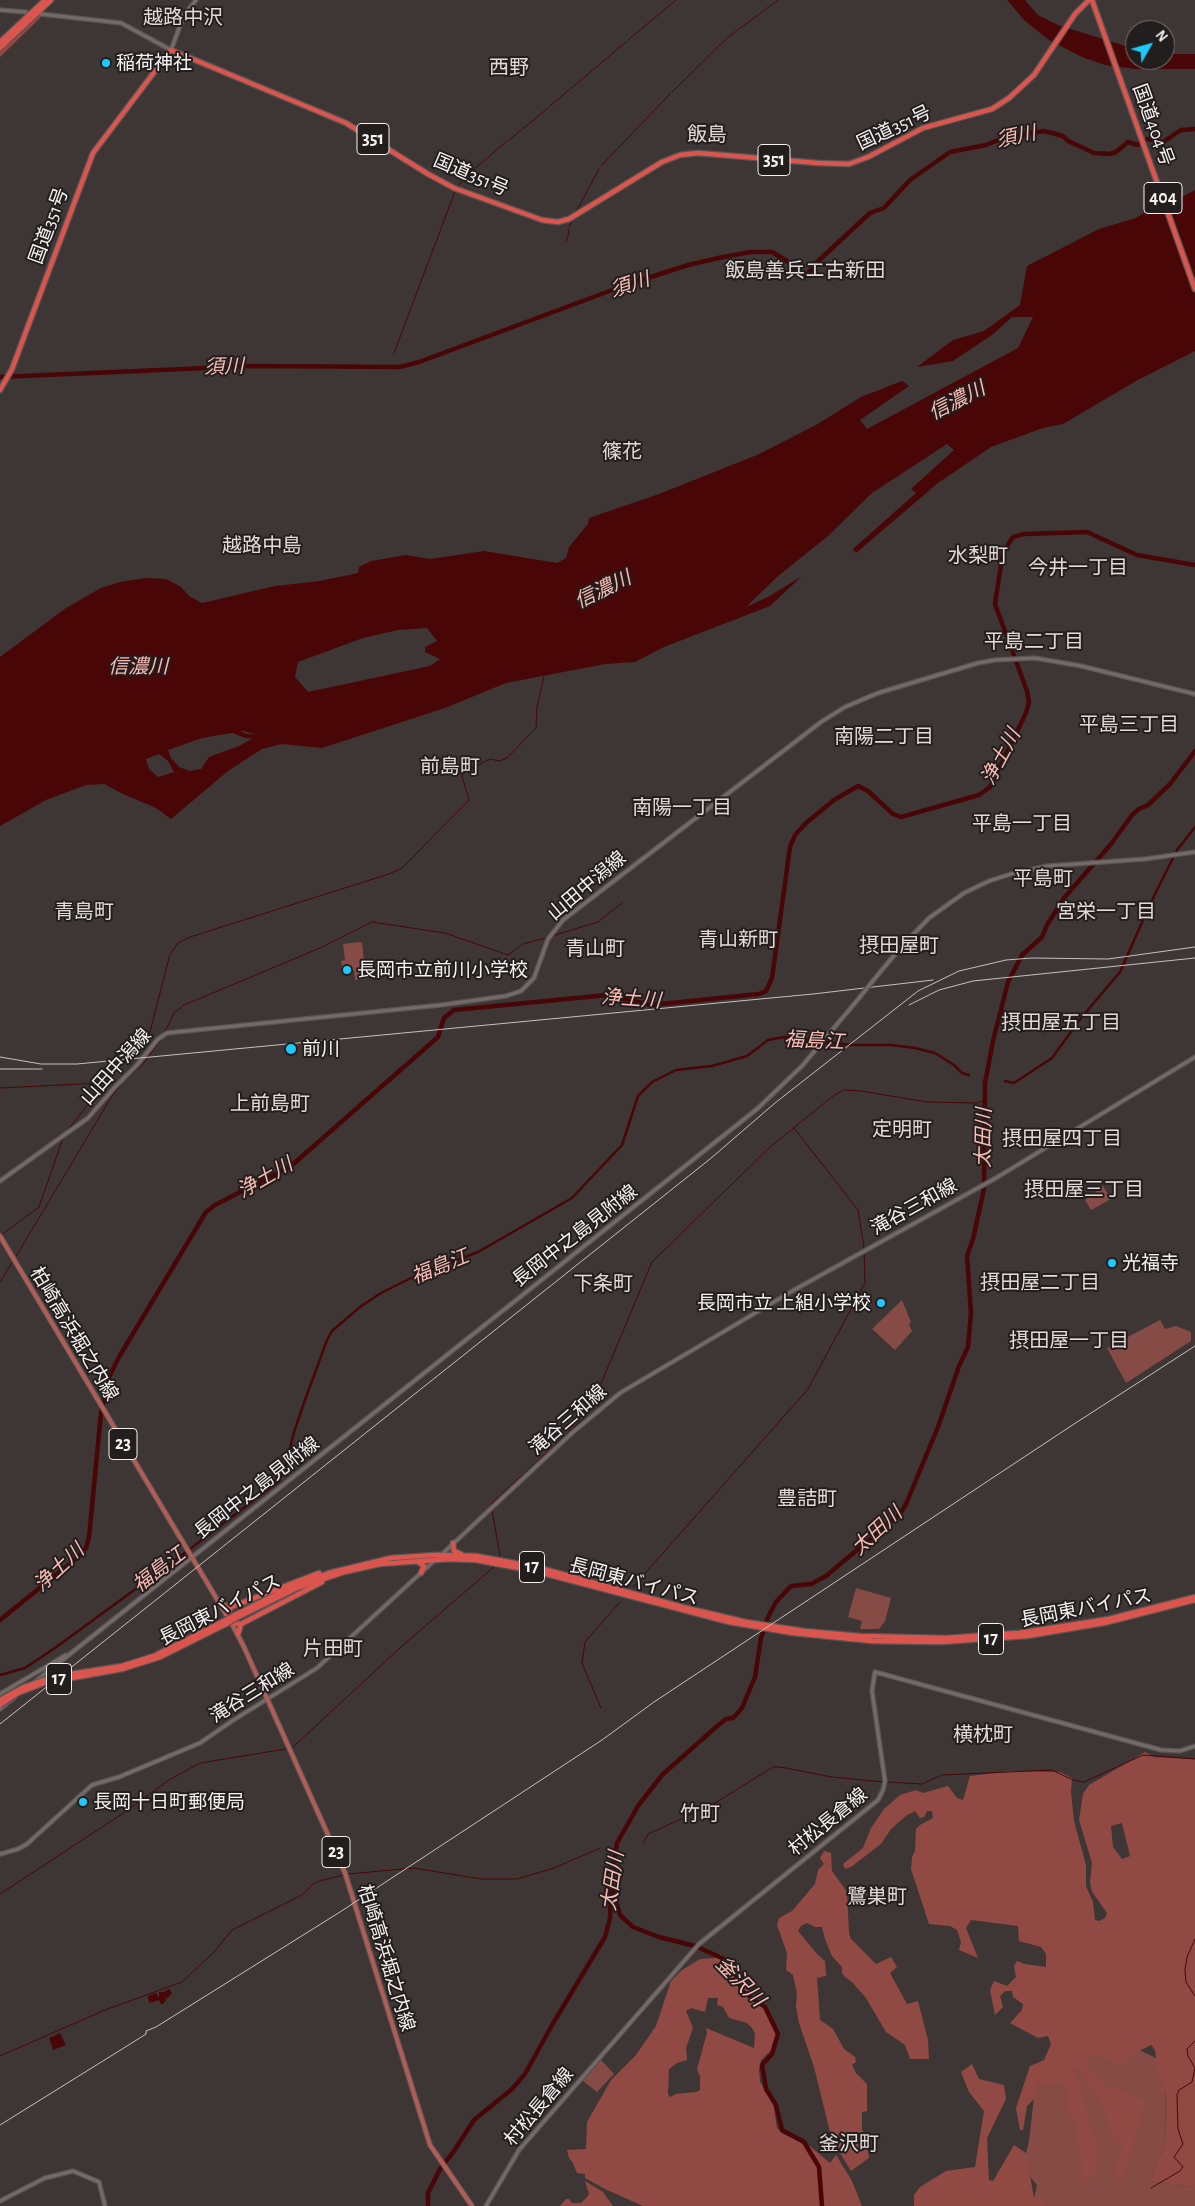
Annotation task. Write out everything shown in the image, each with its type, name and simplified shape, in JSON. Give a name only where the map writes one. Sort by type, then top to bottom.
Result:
[{"type":"highway","points":[[0,42],[45,0]]},
{"type":"highway","points":[[0,48],[51,0]]},
{"type":"highway","name":"国道351号","points":[[0,390],[12,369],[93,153],[171,50],[346,123],[428,174],[451,186],[542,220],[556,222],[569,219],[662,162],[684,154],[698,153],[833,164],[857,162],[923,128],[995,108],[1029,80],[1075,14],[1091,0]]},
{"type":"highway","name":"国道404号","points":[[1091,0],[1195,289]]},
{"type":"highway","points":[[453,1543],[453,1549],[457,1553],[490,1557],[536,1567]]},
{"type":"highway","name":"長岡東バイパス","points":[[348,1570],[391,1558],[441,1555],[485,1558],[536,1567],[745,1623]]},
{"type":"highway","name":"長岡東バイパス","points":[[348,1570],[380,1564],[460,1559],[511,1566],[701,1616],[784,1630],[877,1641],[940,1642],[988,1639],[1090,1626],[1195,1600]]},
{"type":"highway","points":[[220,1604],[231,1607],[348,1570],[418,1562],[424,1566],[421,1573]]},
{"type":"highway","points":[[227,1622],[241,1624],[287,1599],[315,1579],[348,1570]]},
{"type":"highway","name":"長岡東バイパス","points":[[0,1705],[18,1693],[44,1683],[122,1668],[160,1658],[250,1609],[315,1579]]},
{"type":"highway","name":"長岡東バイパス","points":[[784,1630],[895,1638],[1001,1635],[1109,1619],[1195,1597]]},
{"type":"highway","points":[[227,1615],[231,1607]]},
{"type":"highway","points":[[238,1634],[241,1624]]},
{"type":"highway","name":"長岡東バイパス","points":[[0,1700],[24,1687],[46,1679],[122,1668]]},
{"type":"main road","points":[[41,14],[121,23],[171,50],[184,15],[196,0]]},
{"type":"main road","points":[[0,10],[26,12]]},
{"type":"main road","name":"山田中潟線","points":[[0,1181],[84,1122],[98,1108],[114,1087],[137,1065],[158,1039],[167,1033],[367,1013],[494,998],[517,993],[525,988],[534,978],[548,939],[563,920],[821,722],[856,701],[884,690],[961,667],[1017,658],[1035,658],[1069,663],[1195,694]]},
{"type":"main road","name":"長岡中之島見附線","points":[[0,1709],[191,1555],[757,1109],[782,1087],[921,925],[944,906],[964,893],[1014,873],[1041,867],[1111,862],[1195,852]]},
{"type":"main road","name":"滝谷三和線","points":[[0,1854],[22,1848],[92,1785],[119,1777],[197,1745],[327,1660],[572,1432],[616,1396],[800,1287],[992,1180],[1195,1057]]},
{"type":"main road","name":"柏崎高浜堀之内線","points":[[0,1236],[227,1615],[227,1622],[238,1634],[345,1873],[427,2137],[440,2162],[472,2206]]},
{"type":"main road","name":"長岡中之島見附線","points":[[0,1694],[42,1671],[79,1646]]},
{"type":"main road","name":"村松長倉線","points":[[486,2206],[519,2150],[697,1947],[880,1798],[885,1781],[872,1691],[875,1672],[1161,1750],[1180,1751],[1195,1746]]},
{"type":"main road","points":[[0,2201],[44,2178],[67,2171],[76,2171],[99,2182],[105,2206]]},
{"type":"shaded area","points":[[39,14],[42,15],[40,18],[0,57],[0,50]]},
{"type":"shaded area","points":[[362,943],[366,979],[355,980],[354,971],[349,971],[342,967],[341,961],[345,960],[343,944]]},
{"type":"shaded area","points":[[1103,1186],[1111,1199],[1091,1210],[1085,1200]]},
{"type":"shaded area","points":[[902,1300],[911,1322],[909,1324],[912,1331],[895,1350],[872,1329]]},
{"type":"shaded area","points":[[1160,1320],[1165,1329],[1176,1326],[1191,1332],[1191,1341],[1126,1383],[1107,1348]]},
{"type":"shaded area","points":[[856,1588],[891,1598],[885,1621],[879,1629],[860,1629],[862,1621],[848,1617]]},
{"type":"shaded area","points":[[1145,1752],[1154,1757],[1195,1759],[1195,2187],[1149,2181],[1165,2144],[1166,2095],[1163,2081],[1154,2070],[1157,2064],[1155,2050],[1151,2045],[1126,2058],[1125,2065],[1095,2055],[1086,2055],[1088,2068],[1108,2088],[1119,2089],[1134,2099],[1146,2097],[1122,2180],[1116,2180],[1116,2170],[1123,2146],[1111,2134],[1101,2099],[1076,2067],[1072,2069],[1081,2088],[1088,2119],[1097,2142],[1095,2174],[1082,2183],[1082,2155],[1078,2148],[1078,2132],[1075,2122],[1068,2113],[1068,2091],[1066,2085],[1060,2083],[1049,2086],[1037,2081],[1036,2097],[1027,2106],[1023,2130],[1020,2130],[1016,2108],[1030,2066],[1044,2060],[1051,2044],[1048,2036],[1038,2038],[1010,2023],[1022,2010],[1023,2004],[1013,1997],[1012,1991],[1005,1991],[1000,1996],[1003,2007],[995,2015],[990,1990],[994,1981],[1007,1986],[1016,1977],[1014,1966],[1017,1961],[1046,1967],[1046,1954],[1041,1947],[1019,1941],[1018,1926],[971,1920],[966,1928],[978,1958],[959,1950],[961,1942],[957,1930],[950,1926],[929,1924],[911,1869],[912,1857],[915,1851],[916,1829],[933,1818],[932,1811],[927,1811],[924,1817],[920,1818],[915,1811],[907,1815],[891,1829],[881,1844],[851,1867],[845,1869],[843,1864],[863,1848],[871,1828],[884,1809],[900,1795],[916,1790],[923,1793],[948,1786],[957,1798],[963,1800],[970,1776],[1011,1771],[1060,1772],[1072,1778],[1071,1792],[1074,1821],[1086,1865],[1086,1886],[1093,1902],[1095,1920],[1099,1921],[1105,1918],[1107,1913],[1092,1892],[1090,1882],[1092,1863],[1079,1820],[1083,1794],[1089,1785]],"holes":[[[1122,1823],[1130,1856],[1122,1859],[1113,1847],[1111,1826]]]},
{"type":"shaded area","points":[[824,1851],[831,1853],[832,1871],[847,1892],[851,1939],[876,1964],[891,1957],[897,1967],[890,1973],[907,2004],[918,2001],[928,2040],[929,2059],[910,2059],[905,2045],[886,2032],[866,1998],[842,1973],[842,1967],[832,1956],[822,1927],[815,1927],[807,1923],[801,1926],[798,1931],[825,1961],[826,1976],[817,1978],[820,2020],[833,2029],[844,2049],[855,2057],[856,2062],[852,2065],[856,2073],[867,2084],[867,2111],[862,2112],[862,2129],[867,2142],[869,2158],[851,2171],[832,2140],[814,2067],[799,2023],[796,2007],[797,1994],[793,1975],[786,1970],[787,1953],[777,1925],[779,1918],[792,1911],[815,1884],[818,1870],[824,1864],[820,1858]]},
{"type":"shaded area","points":[[720,1954],[736,1969],[742,1986],[758,1997],[771,2021],[776,2035],[772,2049],[761,2060],[759,2069],[760,2082],[773,2102],[777,2128],[783,2134],[811,2147],[830,2163],[836,2155],[852,2181],[862,2206],[643,2206],[585,2178],[585,2174],[577,2173],[567,2150],[586,2149],[587,2122],[611,2080],[636,2055],[656,2026],[671,1981],[682,1970],[700,1959],[716,1958]],"holes":[[[708,1998],[718,1998],[717,2005],[723,2007],[729,2018],[747,2023],[752,2028],[755,2034],[754,2048],[706,2028],[707,2033],[697,2069],[700,2076],[700,2090],[676,2094],[670,2097],[668,2094],[669,2069],[677,2063],[687,2060],[686,2048],[693,2028],[686,2011],[691,2008],[705,2012]]]},
{"type":"shaded area","points":[[1084,2044],[1129,2045],[1160,2060],[1166,2069],[1165,2144],[1149,2181],[1195,2187],[1195,2206],[1044,2206],[1034,2199],[1037,2185],[1031,2178],[1025,2158],[1029,2141],[1036,2079]]},
{"type":"shaded area","points":[[601,2060],[614,2074],[597,2092],[583,2081]]},
{"type":"shaded area","points":[[972,2064],[979,2079],[1004,2085],[1006,2099],[987,2138],[989,2180],[993,2181],[1014,2145],[1026,2153],[1034,2198],[1040,2198],[1044,2206],[914,2206],[914,2195],[920,2187],[946,2171],[975,2167],[984,2111],[969,2092],[961,2072]]},
{"type":"shaded area","points":[[585,2181],[603,2192],[613,2206],[560,2206],[566,2199],[569,2199],[572,2203],[581,2203],[587,2197],[589,2194]]},
{"type":"water","points":[[1007,0],[1025,0],[1038,15],[1058,25],[1125,46],[1125,68],[1105,65],[1082,57],[1049,40],[1025,21]]},
{"type":"water","points":[[1175,54],[1195,54],[1195,69],[1175,69]]},
{"type":"water","name":"信濃川","points":[[1195,190],[1195,351],[1136,381],[1063,424],[1043,428],[991,447],[938,483],[856,553],[853,549],[916,493],[911,489],[954,450],[947,444],[872,493],[828,536],[777,577],[746,607],[768,597],[802,576],[770,606],[664,647],[635,662],[605,664],[506,683],[445,708],[322,748],[282,744],[262,749],[228,771],[171,819],[156,808],[104,784],[86,785],[46,800],[0,826],[0,657],[66,608],[101,588],[120,582],[146,578],[166,579],[181,587],[189,596],[202,603],[275,586],[320,581],[358,573],[359,567],[371,561],[406,555],[430,559],[484,551],[557,563],[566,558],[569,547],[588,524],[589,518],[659,494],[757,455],[816,425],[861,397],[902,381],[909,386],[860,420],[867,429],[1018,348],[1033,317],[1012,317],[992,335],[953,361],[917,367],[953,340],[984,331],[1020,305],[1027,266],[1099,229],[1136,218],[1153,207],[1182,197]],"holes":[[[427,628],[437,641],[425,647],[425,652],[440,659],[430,666],[308,692],[295,677],[298,662],[363,638],[398,630]],[[243,731],[259,735],[239,746],[209,757],[201,769],[190,771],[179,767],[171,758],[168,750],[202,738]],[[159,754],[168,761],[174,772],[158,777],[149,769],[146,759]]]},
{"type":"water","points":[[169,1989],[172,1993],[167,1999],[165,1995],[166,2000],[163,2004],[159,2000],[149,2003],[148,1996],[156,1993],[159,1998],[159,1992]]},
{"type":"water","points":[[60,2033],[66,2045],[53,2050],[49,2038]]},
{"type":"waterway","points":[[628,40],[676,0]]},
{"type":"waterway","points":[[672,92],[727,38],[778,0]]},
{"type":"waterway","points":[[550,106],[626,42]]},
{"type":"waterway","points":[[601,166],[670,94]]},
{"type":"waterway","points":[[509,140],[548,108]]},
{"type":"waterway","name":"須川","points":[[0,377],[252,366],[400,367],[419,362],[623,286],[688,265],[723,257],[751,252],[772,252],[787,261],[802,277],[806,276],[816,263],[870,213],[884,208],[910,180],[950,152],[986,145],[1006,137],[1044,131],[1063,136],[1068,141],[1094,153],[1110,154],[1116,152],[1128,142],[1138,145],[1147,139],[1163,142],[1181,130],[1195,129]]},
{"type":"waterway","points":[[472,171],[507,141]]},
{"type":"waterway","points":[[576,212],[599,169]]},
{"type":"waterway","points":[[457,187],[470,172]]},
{"type":"waterway","points":[[435,245],[455,191]]},
{"type":"waterway","points":[[569,227],[573,219]]},
{"type":"waterway","points":[[566,242],[568,229]]},
{"type":"waterway","points":[[394,353],[434,247]]},
{"type":"waterway","name":"浄土川","points":[[0,1620],[77,1558],[86,1548],[89,1537],[101,1413],[108,1379],[119,1357],[206,1212],[215,1205],[291,1166],[438,1037],[444,1018],[454,1010],[607,995],[652,1005],[759,994],[766,991],[772,978],[790,847],[795,835],[806,823],[834,800],[858,786],[868,791],[893,814],[901,817],[979,795],[990,787],[1026,713],[1029,702],[1027,691],[995,604],[1003,552],[1013,537],[1024,534],[1087,532],[1137,555],[1195,565]]},
{"type":"waterway","points":[[0,1088],[101,1083],[116,1071],[150,1032],[170,954],[178,943],[190,937],[389,874],[402,868],[469,800],[462,776],[464,772],[490,759],[500,761],[507,758],[536,728],[537,707],[544,676]]},
{"type":"waterway","name":"信濃川","points":[[231,730],[246,736],[261,737]]},
{"type":"waterway","name":"太田川","points":[[428,2206],[428,2193],[440,2169],[474,2120],[512,2089],[525,2074],[605,1937],[610,1918],[611,1884],[617,1843],[638,1806],[662,1775],[716,1727],[726,1719],[733,1718],[742,1708],[755,1677],[761,1638],[776,1602],[791,1586],[811,1584],[826,1576],[900,1514],[906,1504],[968,1347],[971,1313],[967,1256],[973,1239],[984,1189],[985,1083],[993,1041],[1008,982],[1022,955],[1042,937],[1047,925],[1064,898],[1111,844],[1132,815],[1148,805],[1170,784],[1195,751]]},
{"type":"waterway","name":"福島江","points":[[1005,1081],[1014,1083],[1052,1058],[1081,1018],[1120,972],[1151,902],[1177,850],[1195,827]]},
{"type":"waterway","points":[[552,936],[598,922],[622,903]]},
{"type":"waterway","points":[[165,1032],[174,1013],[184,1005],[320,948],[372,922],[445,933],[508,955],[523,944],[549,937]]},
{"type":"waterway","name":"福島江","points":[[0,1675],[25,1668],[55,1648],[279,1481],[284,1472],[294,1432],[305,1400],[332,1331],[360,1307],[381,1293],[415,1276],[478,1252],[572,1198],[622,1145],[638,1096],[652,1082],[676,1070],[712,1066],[747,1056],[768,1040],[784,1037],[852,1045],[891,1045],[915,1048],[935,1053],[954,1065],[962,1073],[969,1075]]},
{"type":"waterway","points":[[15,1258],[112,1096],[122,1083],[144,1063],[162,1038]]},
{"type":"waterway","points":[[64,1135],[100,1089],[101,1084]]},
{"type":"waterway","points":[[500,1556],[491,1504],[583,1419],[597,1393],[652,1262],[769,1148],[833,1096],[844,1090],[927,1102],[977,1103],[986,1100]]},
{"type":"waterway","points":[[633,1587],[808,1389],[865,1283],[864,1248],[858,1210],[794,1128]]},
{"type":"waterway","points":[[0,1236],[39,1207],[63,1138]]},
{"type":"waterway","points":[[0,1282],[13,1261]]},
{"type":"waterway","points":[[0,1894],[122,1814],[169,1780],[200,1763],[292,1748],[402,1646],[495,1566]]},
{"type":"waterway","points":[[601,1708],[582,1663],[585,1642],[620,1602]]},
{"type":"waterway","points":[[887,1782],[922,1784],[942,1775],[1052,1770],[1073,1780],[1084,1782],[1143,1755],[1195,1759]]},
{"type":"waterway","points":[[643,1843],[648,1834],[712,1805],[773,1767],[832,1777],[883,1782]]},
{"type":"waterway","points":[[0,2056],[105,2010],[182,1982],[214,1952],[232,1930],[302,1895],[319,1881],[348,1874],[414,1868],[481,1879],[517,1879],[554,1868],[600,1848]]},
{"type":"waterway","name":"釜沢川","points":[[612,1889],[620,1915],[633,1927],[659,1937],[695,1946],[722,1958],[735,1973],[742,1991],[765,2007],[778,2034],[772,2054],[762,2065],[766,2089],[776,2105],[782,2130],[804,2142],[819,2167],[822,2206]]},
{"type":"waterway","points":[[1195,1939],[1187,1957],[1185,1970],[1186,1982],[1195,1996]]},
{"type":"waterway","points":[[1151,2188],[1180,2171],[1183,2167],[1174,2157],[1183,2144],[1178,2129],[1177,2095],[1179,2090],[1192,2082],[1195,2068],[1188,2056],[1187,2049],[1195,2041]]},
{"type":"railway","points":[[0,1724],[710,1159],[775,1103],[918,991],[959,971],[1006,960],[1032,958],[1108,959],[1195,947]]},
{"type":"railway","points":[[909,1005],[939,990],[973,981],[1195,958]]},
{"type":"railway","points":[[0,1057],[41,1064],[77,1064],[813,994],[933,980]]},
{"type":"railway","points":[[0,1069],[42,1069]]},
{"type":"railway","points":[[0,2125],[146,2034],[146,2031],[156,2027],[340,1912],[602,1740],[654,1702],[1195,1346]]},
{"type":"place","name":"稲荷神社","points":[[106,63]]},
{"type":"place","name":"長岡市立前川小学校","points":[[347,970]]},
{"type":"place","name":"前川","points":[[291,1049]]},
{"type":"place","name":"光福寺","points":[[1112,1263]]},
{"type":"place","name":"長岡市立 上組小学校","points":[[881,1303]]},
{"type":"place","name":"長岡十日町郵便局","points":[[83,1802]]},
{"type":"district","name":"越路中沢","points":[[183,18]]},
{"type":"district","name":"西野","points":[[509,68]]},
{"type":"district","name":"飯島","points":[[707,135]]},
{"type":"district","name":"飯島善兵エ古新田","points":[[805,271]]},
{"type":"district","name":"篠花","points":[[622,452]]},
{"type":"district","name":"越路中島","points":[[262,546]]},
{"type":"district","name":"水梨町","points":[[978,556]]},
{"type":"district","name":"今井一丁目","points":[[1078,568]]},
{"type":"district","name":"平島二丁目","points":[[1034,642]]},
{"type":"district","name":"平島三丁目","points":[[1129,725]]},
{"type":"district","name":"南陽二丁目","points":[[884,737]]},
{"type":"district","name":"前島町","points":[[450,767]]},
{"type":"district","name":"南陽一丁目","points":[[682,808]]},
{"type":"district","name":"平島一丁目","points":[[1022,824]]},
{"type":"district","name":"平島町","points":[[1043,879]]},
{"type":"district","name":"青島町","points":[[84,912]]},
{"type":"district","name":"宮栄一丁目","points":[[1106,912]]},
{"type":"district","name":"青山新町","points":[[738,940]]},
{"type":"district","name":"摂田屋町","points":[[899,946]]},
{"type":"district","name":"青山町","points":[[595,949]]},
{"type":"district","name":"摂田屋五丁目","points":[[1061,1023]]},
{"type":"district","name":"上前島町","points":[[270,1104]]},
{"type":"district","name":"定明町","points":[[902,1130]]},
{"type":"district","name":"摂田屋四丁目","points":[[1062,1139]]},
{"type":"district","name":"摂田屋三丁目","points":[[1084,1190]]},
{"type":"district","name":"摂田屋二丁目","points":[[1040,1283]]},
{"type":"district","name":"下条町","points":[[603,1284]]},
{"type":"district","name":"摂田屋一丁目","points":[[1069,1341]]},
{"type":"district","name":"豊詰町","points":[[807,1499]]},
{"type":"district","name":"片田町","points":[[333,1649]]},
{"type":"district","name":"横枕町","points":[[983,1735]]},
{"type":"district","name":"竹町","points":[[700,1814]]},
{"type":"district","name":"鷺巣町","points":[[877,1897]]},
{"type":"district","name":"釜沢町","points":[[849,2144]]}]
